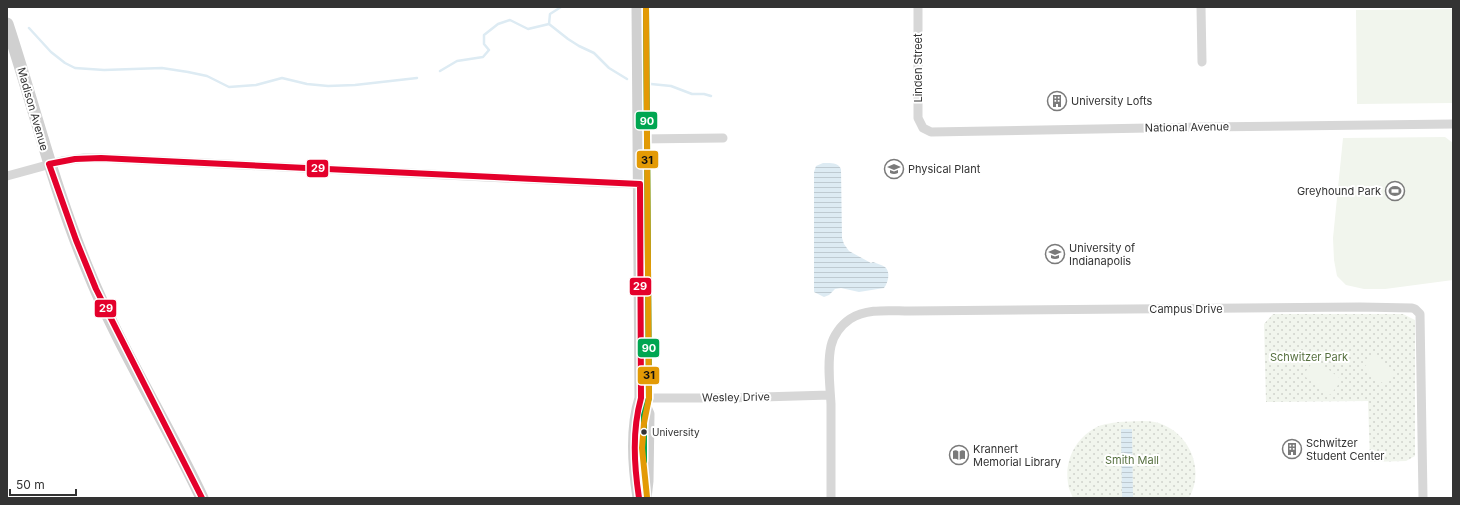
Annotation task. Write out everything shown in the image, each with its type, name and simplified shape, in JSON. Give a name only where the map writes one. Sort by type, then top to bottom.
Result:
[{"type":"main road","points":[[638,7],[641,398],[636,414],[636,481],[639,498]]},
{"type":"main road","name":"Madison Avenue","points":[[7,24],[28,87],[49,164],[71,228],[96,289],[202,498]]},
{"type":"main road","points":[[641,398],[648,414],[647,480],[645,498]]},
{"type":"street","name":"Linden Street","points":[[918,7],[918,118],[922,128]]},
{"type":"street","points":[[1201,7],[1202,62]]},
{"type":"street","name":"National Avenue","points":[[922,128],[926,131],[937,133],[1187,127],[1453,124]]},
{"type":"street","points":[[639,139],[723,138]]},
{"type":"street","points":[[7,176],[62,161],[84,158],[101,158],[640,184]]},
{"type":"street","name":"Campus Drive","points":[[830,395],[830,353],[833,341],[837,333],[846,322],[858,315],[868,312],[1412,308],[1420,314],[1423,498]]},
{"type":"street","points":[[830,395],[831,498]]},
{"type":"street","name":"Wesley Drive","points":[[641,398],[727,398],[830,395]]},
{"type":"green space","points":[[1453,9],[1453,103],[1357,104],[1356,10]]},
{"type":"green space","name":"Greyhound Park","points":[[1445,137],[1453,143],[1453,280],[1385,289],[1364,289],[1346,285],[1337,276],[1334,260],[1333,238],[1343,138]]},
{"type":"green space","name":"Schwitzer Park","points":[[1273,314],[1403,314],[1415,320],[1415,456],[1406,461],[1370,462],[1368,401],[1266,402],[1264,324]]},
{"type":"green space","points":[[1374,355],[1394,371],[1384,384],[1363,369]]},
{"type":"green space","points":[[1315,359],[1342,380],[1330,395],[1303,375]]},
{"type":"green space","name":"Smith Mall","points":[[1118,422],[1155,422],[1167,426],[1177,433],[1191,452],[1194,463],[1196,475],[1194,486],[1189,498],[1073,498],[1068,487],[1067,474],[1070,457],[1078,442],[1091,430],[1101,425]]},
{"type":"shaded area","points":[[823,163],[836,164],[841,169],[842,238],[844,244],[849,251],[871,263],[873,262],[881,265],[887,269],[888,278],[884,288],[859,292],[841,288],[835,289],[829,295],[824,297],[814,292],[814,172],[816,166]]},
{"type":"shaded area","points":[[1121,429],[1132,429],[1133,498],[1122,498]]},
{"type":"waterway","points":[[549,24],[550,14],[561,7]]},
{"type":"waterway","points":[[440,71],[457,61],[483,57],[489,50],[484,44],[484,35],[498,24],[510,20],[528,29],[549,24]]},
{"type":"waterway","points":[[549,24],[568,39],[594,53],[609,68],[627,79]]},
{"type":"waterway","points":[[29,28],[51,52],[65,63],[75,68],[104,70],[162,68],[207,76],[229,87],[256,85],[282,78],[307,84],[328,86],[355,85],[417,78]]},
{"type":"waterway","points":[[651,84],[671,86],[692,94],[704,94],[711,96]]},
{"type":"transit line","name":"90","points":[[644,461],[644,415],[649,398],[646,7]]},
{"type":"transit line","name":"31","points":[[646,7],[649,398],[644,423],[642,448],[647,497]]},
{"type":"transit line","name":"29","points":[[202,498],[96,289],[76,240],[49,164],[75,159],[101,158],[640,184],[641,398],[635,435],[636,473],[639,498]]},
{"type":"place","name":"University Lofts","points":[[1057,101]]},
{"type":"place","name":"Physical Plant","points":[[894,169]]},
{"type":"place","name":"Greyhound Park","points":[[1395,191]]},
{"type":"place","name":"University of Indianapolis","points":[[1055,254]]},
{"type":"place","name":"University","points":[[644,432]]},
{"type":"place","name":"Schwitzer Student Center","points":[[1292,449]]},
{"type":"place","name":"Krannert Memorial Library","points":[[959,455]]}]
